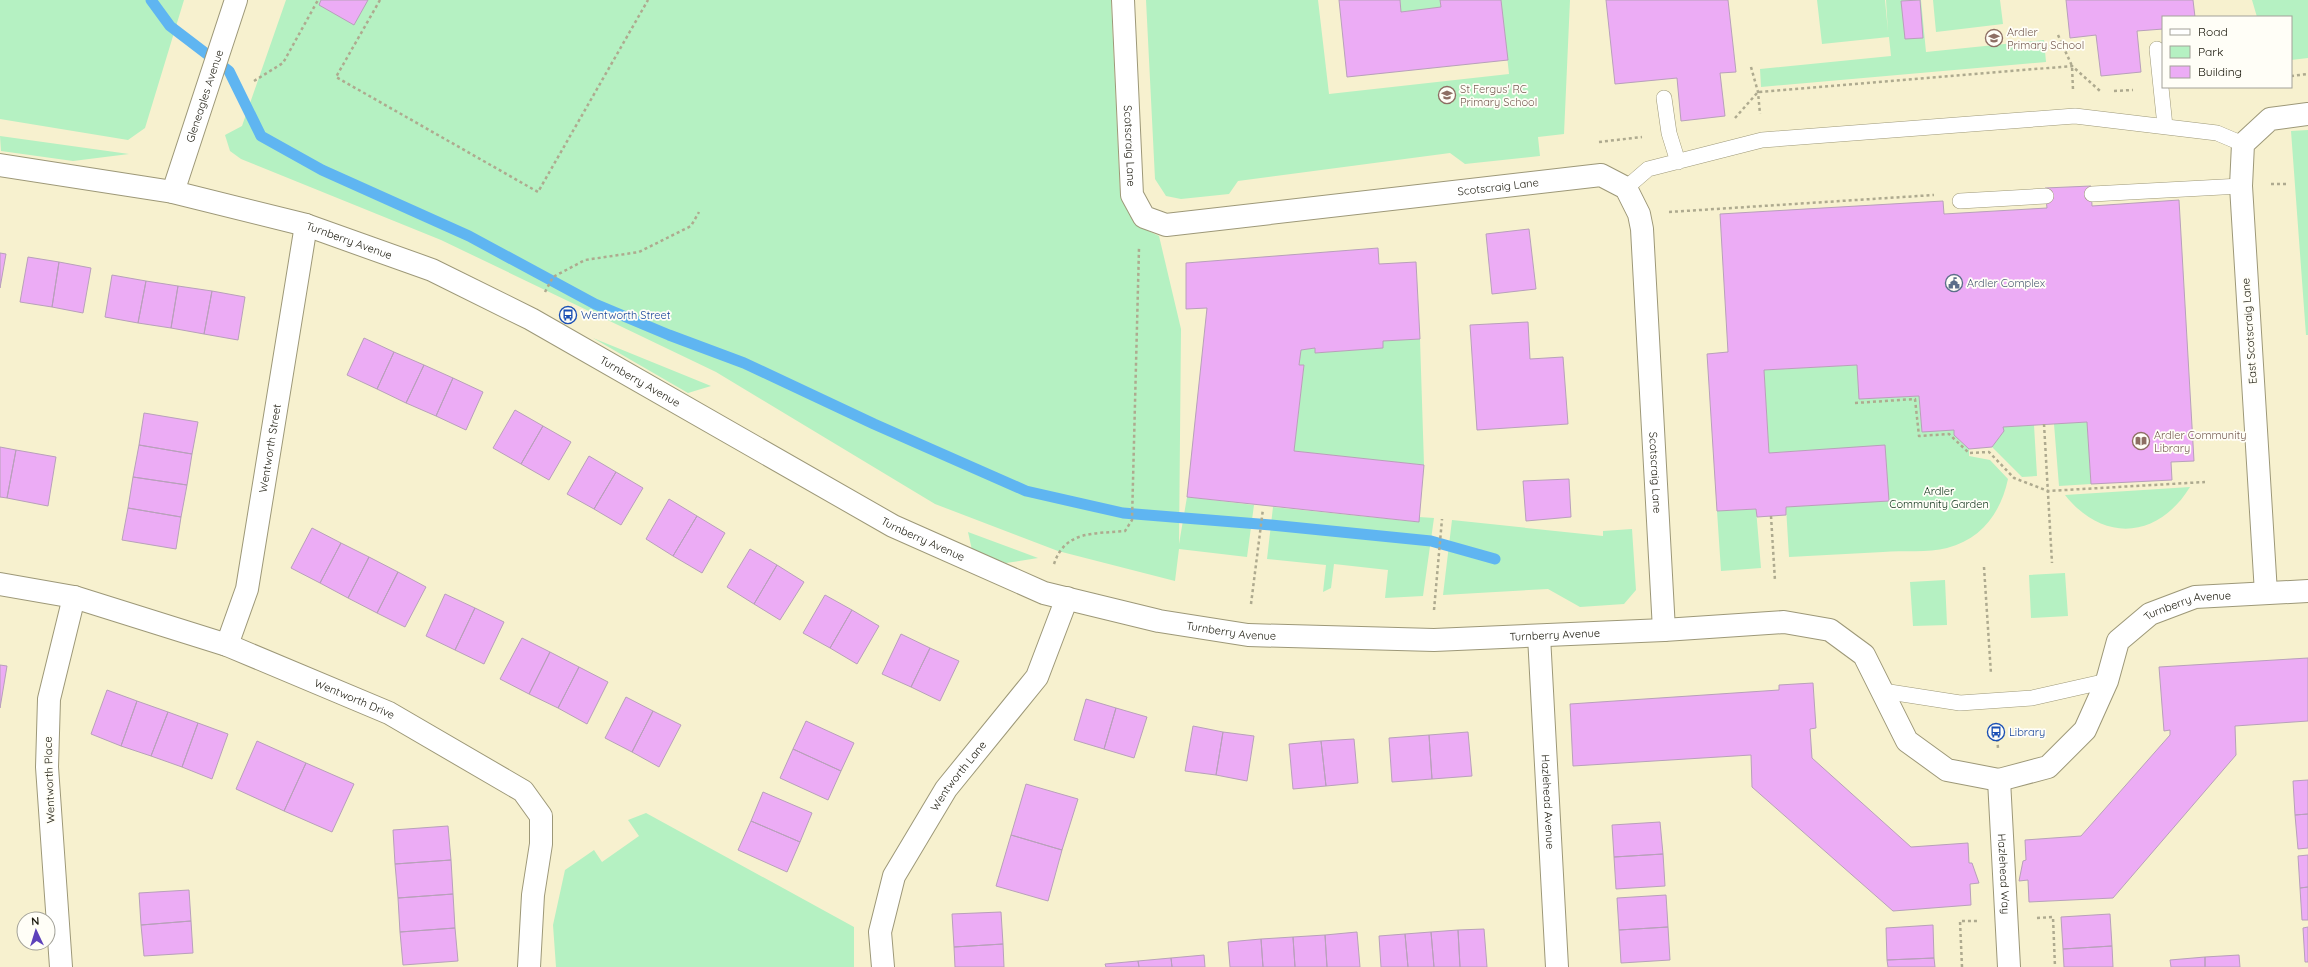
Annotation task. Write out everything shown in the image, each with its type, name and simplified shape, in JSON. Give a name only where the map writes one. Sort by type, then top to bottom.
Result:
[{"type":"street","name":"Gleneagles Avenue","points":[[173,192],[236,0]]},
{"type":"street","name":"Scotscraig Lane","points":[[1123,0],[1132,195],[1144,217],[1166,225],[1601,175],[1626,188],[1639,214],[1642,237],[1664,630]]},
{"type":"street","points":[[2243,144],[2270,119],[2308,114]]},
{"type":"street","name":"East Scotscraig Lane","points":[[2243,144],[2240,186],[2266,593]]},
{"type":"street","name":"Turnberry Avenue","points":[[0,165],[173,192],[306,225],[432,270],[531,319],[893,526],[1044,592],[1159,621],[1248,635],[1434,640],[1664,630],[1784,622],[1830,630],[1864,655],[1907,741],[1947,770],[1999,780],[2048,767],[2085,730],[2108,681],[2118,640],[2150,614],[2195,597],[2308,591]]},
{"type":"street","name":"Wentworth Street","points":[[227,645],[247,589],[306,225]]},
{"type":"street","name":"Wentworth Drive","points":[[0,584],[74,597],[227,645],[389,713],[523,791],[541,816],[541,844],[533,895],[529,967]]},
{"type":"street","name":"Wentworth Place","points":[[61,967],[47,767],[48,699],[74,597]]},
{"type":"street","name":"Wentworth Lane","points":[[883,967],[880,932],[894,876],[946,789],[1037,677],[1068,598]]},
{"type":"street","name":"Hazlehead Avenue","points":[[1539,636],[1557,967]]},
{"type":"street","name":"Hazlehead Way","points":[[1999,780],[2009,967]]},
{"type":"lane","points":[[2157,49],[2164,126]]},
{"type":"lane","points":[[1664,98],[1669,133],[1678,162]]},
{"type":"lane","points":[[1626,188],[1648,169],[1762,140],[2075,116],[2217,133],[2243,144]]},
{"type":"lane","points":[[2092,194],[2240,186]]},
{"type":"lane","points":[[1960,201],[2046,196]]},
{"type":"lane","points":[[1883,691],[1960,703],[2032,698],[2108,681]]},
{"type":"path","points":[[254,81],[283,63],[318,0]]},
{"type":"path","points":[[380,0],[336,77],[538,192],[648,0]]},
{"type":"path","points":[[2058,35],[2072,66],[2075,116]]},
{"type":"path","points":[[1732,120],[1758,92],[2072,66],[2102,92]]},
{"type":"path","points":[[1751,67],[1758,92],[1762,140]]},
{"type":"path","points":[[2292,76],[2308,74]]},
{"type":"path","points":[[2109,92],[2161,88]]},
{"type":"path","points":[[1598,142],[1669,133]]},
{"type":"path","points":[[1639,214],[1943,194],[1960,201]]},
{"type":"path","points":[[531,319],[553,277],[585,260],[639,252],[691,226],[699,212]]},
{"type":"path","points":[[1044,592],[1058,551],[1080,535],[1125,531],[1132,520],[1134,502],[1133,442],[1140,227],[1144,217]]},
{"type":"path","points":[[1855,403],[1915,399],[1918,436],[1949,434],[1969,453],[1989,452],[2014,478],[2048,491],[2205,482]]},
{"type":"path","points":[[2044,424],[2052,563]]},
{"type":"path","points":[[1248,635],[1263,509]]},
{"type":"path","points":[[1771,516],[1775,581]]},
{"type":"path","points":[[1434,640],[1434,596],[1442,519]]},
{"type":"green space","points":[[0,0],[184,0],[145,128],[128,140],[0,119]]},
{"type":"green space","points":[[286,0],[1111,0],[1120,189],[1129,213],[1137,223],[1159,236],[1181,329],[1179,544],[1187,497],[1254,505],[1247,557],[1179,549],[1175,581],[1058,551],[935,504],[716,372],[441,240],[241,159],[230,151],[225,135],[242,126]]},
{"type":"green space","points":[[1146,0],[1318,0],[1329,94],[1509,74],[1501,0],[1570,0],[1564,134],[1538,137],[1540,156],[1465,164],[1450,153],[1238,181],[1229,194],[1181,199],[1166,196],[1155,179]]},
{"type":"green space","points":[[1400,0],[1440,0],[1441,7],[1401,12]]},
{"type":"green space","points":[[1817,0],[1885,0],[1888,32],[1886,0],[1921,0],[1926,52],[2044,40],[2046,62],[1761,87],[1760,69],[1891,56],[1889,37],[1822,44]]},
{"type":"green space","points":[[1933,0],[2000,0],[2003,24],[1936,32]]},
{"type":"green space","points":[[2252,0],[2308,0],[2308,58],[2292,60],[2292,16],[2257,16]]},
{"type":"green space","points":[[2308,130],[2308,335],[2306,335],[2291,131]]},
{"type":"green space","points":[[0,136],[129,154],[73,161],[1,151]]},
{"type":"green space","points":[[593,338],[711,386],[688,393]]},
{"type":"green space","points":[[1420,339],[1424,465],[1294,451],[1304,366],[1299,365],[1301,350],[1315,348],[1315,353],[1383,348],[1383,341]]},
{"type":"green space","name":"Ardler Community Garden","points":[[1857,365],[1859,399],[1919,396],[1922,431],[1954,430],[1954,435],[1969,449],[1969,456],[1990,460],[2008,479],[2005,491],[1995,513],[1980,531],[1970,538],[1959,544],[1940,550],[1891,551],[1789,557],[1786,507],[1889,501],[1885,446],[1769,453],[1764,370]]},
{"type":"green space","points":[[2087,422],[2091,484],[2059,486],[2054,424]]},
{"type":"green space","points":[[2034,425],[2037,476],[2022,477],[1992,447],[2004,431],[2003,427]]},
{"type":"green space","points":[[2190,487],[2177,504],[2162,517],[2146,525],[2130,528],[2113,527],[2096,521],[2080,511],[2065,495]]},
{"type":"green space","points":[[1273,507],[1418,522],[1419,517],[1434,518],[1423,596],[1385,598],[1388,570],[1334,564],[1331,588],[1323,592],[1326,565],[1267,559]]},
{"type":"green space","points":[[1756,509],[1761,568],[1721,571],[1717,511]]},
{"type":"green space","points":[[1452,520],[1603,536],[1603,531],[1632,529],[1636,590],[1624,604],[1580,607],[1548,589],[1443,595]]},
{"type":"green space","points":[[968,532],[1038,558],[1006,563],[972,550]]},
{"type":"green space","points":[[2065,573],[2068,616],[2031,618],[2029,575]]},
{"type":"green space","points":[[1945,580],[1947,625],[1913,626],[1910,582]]},
{"type":"green space","points":[[646,813],[854,927],[854,967],[556,967],[553,925],[565,870],[594,850],[602,862],[639,836],[628,820]]},
{"type":"building","points":[[321,0],[368,0],[354,25],[319,5]]},
{"type":"building","points":[[1339,0],[1400,0],[1401,12],[1441,7],[1440,0],[1501,0],[1508,60],[1347,77]]},
{"type":"building","points":[[1606,0],[1728,0],[1736,72],[1720,73],[1725,116],[1681,121],[1677,78],[1615,84]]},
{"type":"building","points":[[1920,0],[1923,38],[1905,39],[1901,1]]},
{"type":"building","points":[[2066,0],[2193,0],[2195,16],[2162,16],[2162,29],[2137,31],[2141,72],[2101,76],[2096,35],[2070,38]]},
{"type":"building","name":"Ardler Complex","points":[[2091,186],[2092,206],[2179,200],[2194,461],[2171,462],[2172,480],[2091,484],[2087,422],[2003,427],[2004,431],[1992,447],[1969,449],[1954,435],[1954,430],[1922,432],[1919,396],[1859,399],[1857,365],[1764,370],[1769,453],[1885,445],[1889,501],[1786,507],[1786,515],[1757,517],[1756,509],[1717,511],[1707,354],[1728,352],[1720,214],[1943,201],[1944,214],[2047,208],[2045,188]]},
{"type":"building","points":[[1529,229],[1536,289],[1492,294],[1486,234]]},
{"type":"building","points":[[1378,248],[1379,264],[1416,262],[1420,339],[1383,341],[1383,348],[1315,353],[1315,348],[1301,350],[1299,365],[1304,365],[1294,451],[1424,465],[1419,522],[1187,497],[1207,308],[1186,309],[1186,263]]},
{"type":"building","points":[[0,253],[6,254],[0,288]]},
{"type":"building","points":[[28,257],[59,262],[52,307],[20,302]]},
{"type":"building","points":[[59,262],[91,268],[83,313],[52,307]]},
{"type":"building","points":[[112,275],[146,281],[138,323],[105,317]]},
{"type":"building","points":[[146,281],[178,286],[171,328],[138,323]]},
{"type":"building","points":[[178,286],[212,291],[204,334],[171,328]]},
{"type":"building","points":[[212,291],[245,297],[238,340],[204,334]]},
{"type":"building","points":[[1528,322],[1530,359],[1563,357],[1568,424],[1477,430],[1470,325]]},
{"type":"building","points":[[364,338],[394,352],[377,389],[347,375]]},
{"type":"building","points":[[394,352],[424,365],[406,403],[377,389]]},
{"type":"building","points":[[424,365],[453,378],[436,416],[406,403]]},
{"type":"building","points":[[453,378],[483,392],[466,430],[436,416]]},
{"type":"building","points":[[515,410],[543,426],[521,464],[493,448]]},
{"type":"building","points":[[144,413],[198,422],[192,454],[139,445]]},
{"type":"building","points":[[543,426],[571,442],[549,480],[521,464]]},
{"type":"building","points":[[139,445],[192,454],[187,485],[133,477]]},
{"type":"building","points":[[0,447],[16,450],[7,498],[0,497]]},
{"type":"building","points":[[16,450],[56,457],[48,506],[7,498]]},
{"type":"building","points":[[589,456],[616,472],[594,509],[567,494]]},
{"type":"building","points":[[616,472],[643,488],[621,525],[594,509]]},
{"type":"building","points":[[133,477],[187,485],[181,517],[128,508]]},
{"type":"building","points":[[1569,479],[1571,517],[1526,521],[1523,481]]},
{"type":"building","points":[[669,499],[697,516],[673,556],[646,539]]},
{"type":"building","points":[[128,508],[181,517],[176,549],[122,540]]},
{"type":"building","points":[[697,516],[725,533],[702,573],[673,556]]},
{"type":"building","points":[[312,528],[341,543],[320,583],[291,568]]},
{"type":"building","points":[[341,543],[369,557],[348,598],[320,583]]},
{"type":"building","points":[[750,549],[777,565],[754,604],[727,587]]},
{"type":"building","points":[[369,557],[398,572],[377,613],[348,598]]},
{"type":"building","points":[[777,565],[804,582],[780,620],[754,604]]},
{"type":"building","points":[[398,572],[426,587],[405,627],[377,613]]},
{"type":"building","points":[[445,594],[475,608],[455,650],[426,636]]},
{"type":"building","points":[[825,595],[852,610],[830,648],[803,633]]},
{"type":"building","points":[[475,608],[504,622],[484,664],[455,650]]},
{"type":"building","points":[[852,610],[879,626],[857,664],[830,648]]},
{"type":"building","points":[[901,634],[930,648],[911,687],[882,674]]},
{"type":"building","points":[[522,638],[550,652],[529,694],[500,679]]},
{"type":"building","points":[[930,648],[959,661],[940,701],[911,687]]},
{"type":"building","points":[[550,652],[579,667],[558,708],[529,694]]},
{"type":"building","points":[[2308,658],[2308,721],[2235,726],[2236,755],[2113,898],[2029,902],[2028,880],[2019,881],[2023,861],[2026,860],[2025,840],[2081,836],[2170,735],[2170,730],[2164,731],[2159,667]]},
{"type":"building","points":[[0,665],[7,666],[0,708]]},
{"type":"building","points":[[579,667],[608,682],[587,724],[558,708]]},
{"type":"building","points":[[1813,683],[1816,728],[1810,729],[1812,758],[1911,847],[1968,843],[1969,863],[1972,863],[1979,883],[1970,884],[1971,905],[1893,911],[1752,787],[1751,755],[1573,766],[1570,704],[1779,690],[1779,685]]},
{"type":"building","points":[[107,690],[137,701],[121,746],[91,734]]},
{"type":"building","points":[[626,697],[653,711],[632,752],[605,738]]},
{"type":"building","points":[[1086,699],[1116,708],[1104,749],[1074,740]]},
{"type":"building","points":[[137,701],[168,712],[151,756],[121,746]]},
{"type":"building","points":[[1116,708],[1147,717],[1134,758],[1104,749]]},
{"type":"building","points":[[653,711],[681,725],[659,767],[632,752]]},
{"type":"building","points":[[168,712],[198,723],[182,767],[151,756]]},
{"type":"building","points":[[806,721],[854,743],[841,771],[793,749]]},
{"type":"building","points":[[198,723],[228,734],[212,779],[182,767]]},
{"type":"building","points":[[1193,726],[1223,732],[1216,775],[1185,771]]},
{"type":"building","points":[[1223,732],[1254,736],[1247,781],[1216,775]]},
{"type":"building","points":[[1468,732],[1472,776],[1432,779],[1429,735]]},
{"type":"building","points":[[1429,735],[1432,779],[1392,782],[1389,738]]},
{"type":"building","points":[[1354,739],[1358,783],[1326,786],[1321,741]]},
{"type":"building","points":[[257,741],[306,763],[284,811],[236,789]]},
{"type":"building","points":[[1321,741],[1326,786],[1293,789],[1289,744]]},
{"type":"building","points":[[793,749],[841,771],[828,800],[780,778]]},
{"type":"building","points":[[306,763],[354,784],[332,832],[284,811]]},
{"type":"building","points":[[2308,780],[2308,814],[2295,815],[2293,781]]},
{"type":"building","points":[[1026,784],[1078,799],[1062,850],[1011,835]]},
{"type":"building","points":[[763,792],[812,813],[800,842],[751,821]]},
{"type":"building","points":[[2308,814],[2308,848],[2298,849],[2295,815]]},
{"type":"building","points":[[751,821],[800,842],[787,872],[738,850]]},
{"type":"building","points":[[1660,822],[1663,854],[1614,857],[1612,825]]},
{"type":"building","points":[[448,826],[451,860],[395,864],[393,830]]},
{"type":"building","points":[[1011,835],[1062,850],[1048,901],[996,886]]},
{"type":"building","points":[[1663,854],[1665,886],[1616,889],[1614,857]]},
{"type":"building","points":[[2308,855],[2308,887],[2300,888],[2298,856]]},
{"type":"building","points":[[451,860],[453,894],[398,898],[395,864]]},
{"type":"building","points":[[2308,887],[2308,920],[2302,920],[2300,888]]},
{"type":"building","points":[[189,890],[191,921],[141,925],[139,893]]},
{"type":"building","points":[[453,894],[455,928],[400,932],[398,898]]},
{"type":"building","points":[[1666,895],[1668,927],[1619,930],[1617,898]]},
{"type":"building","points":[[1001,912],[1003,944],[954,947],[952,914]]},
{"type":"building","points":[[2110,914],[2112,946],[2063,949],[2061,917]]},
{"type":"building","points":[[191,921],[193,953],[144,956],[141,925]]},
{"type":"building","points":[[1933,925],[1934,958],[1887,960],[1886,928]]},
{"type":"building","points":[[1668,927],[1670,960],[1621,963],[1619,930]]},
{"type":"building","points":[[2308,927],[2308,962],[2305,962],[2303,928]]},
{"type":"building","points":[[455,928],[458,961],[403,965],[400,932]]},
{"type":"building","points":[[1484,929],[1487,967],[1460,967],[1458,930]]},
{"type":"building","points":[[1458,930],[1460,967],[1434,967],[1431,932]]},
{"type":"building","points":[[1357,932],[1360,967],[1327,967],[1325,935]]},
{"type":"building","points":[[1431,932],[1434,967],[1408,967],[1405,934]]},
{"type":"building","points":[[1405,934],[1408,967],[1381,967],[1379,936]]},
{"type":"building","points":[[1325,935],[1327,967],[1295,967],[1293,937]]},
{"type":"building","points":[[1293,937],[1295,967],[1263,967],[1261,939]]},
{"type":"building","points":[[1261,939],[1263,967],[1230,967],[1228,942]]},
{"type":"building","points":[[1003,944],[1004,967],[955,967],[954,947]]},
{"type":"building","points":[[2112,946],[2113,967],[2064,967],[2063,949]]},
{"type":"building","points":[[1204,955],[1205,967],[1172,967],[1171,958]]},
{"type":"building","points":[[2239,955],[2240,967],[2205,967],[2205,957]]},
{"type":"building","points":[[2205,957],[2205,967],[2171,967],[2170,960]]},
{"type":"building","points":[[1171,958],[1172,967],[1139,967],[1138,961]]},
{"type":"building","points":[[1934,958],[1935,967],[1888,967],[1887,960]]},
{"type":"building","points":[[1138,961],[1139,967],[1106,967],[1105,964]]},
{"type":"waterway","points":[[151,0],[170,26],[229,71],[261,136],[322,170],[469,236],[595,304],[669,335],[744,363],[874,424],[1026,491],[1123,513],[1271,525],[1431,541],[1495,559]]},
{"type":"place","name":"Ardler Primary School","points":[[1994,38]]},
{"type":"place","name":"St Fergus' RC Primary School","points":[[1447,95]]},
{"type":"place","name":"Ardler Complex","points":[[1954,283]]},
{"type":"place","name":"Wentworth Street","points":[[568,315]]},
{"type":"place","name":"Ardler Community Library","points":[[2141,441]]},
{"type":"place","name":"Library","points":[[1996,732]]}]
